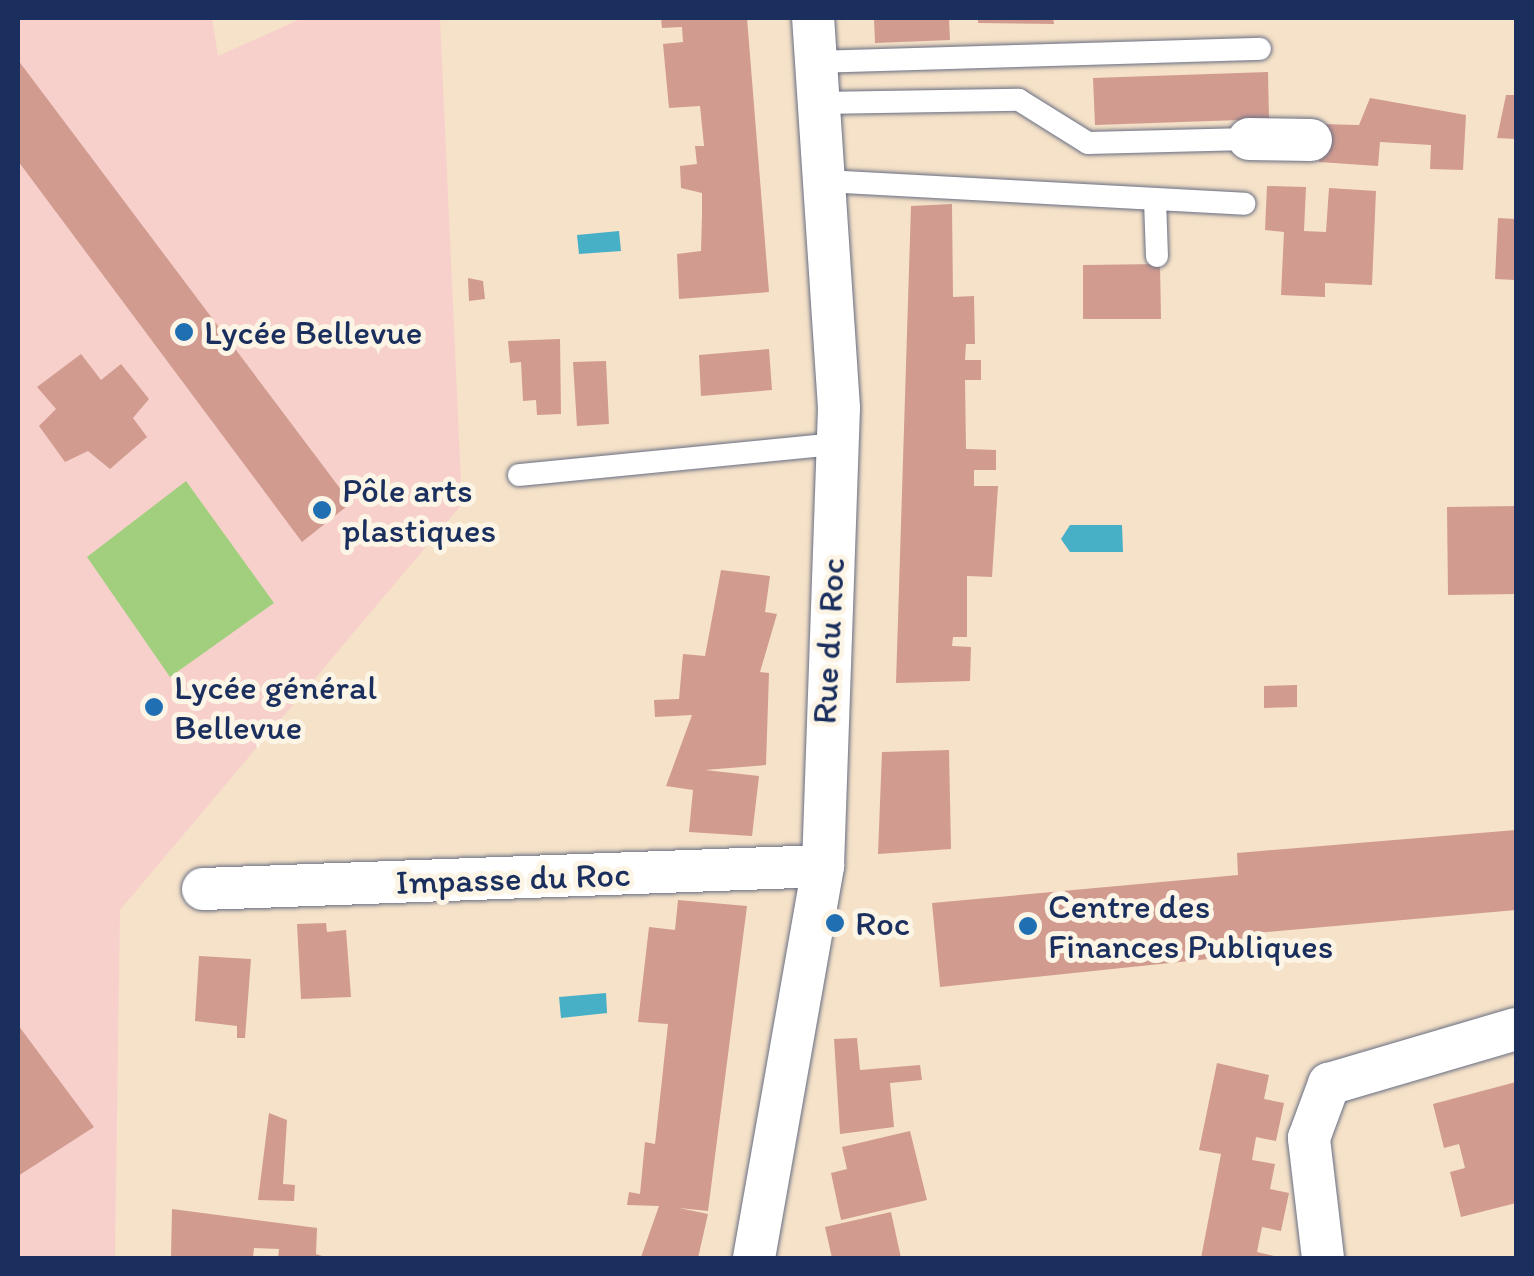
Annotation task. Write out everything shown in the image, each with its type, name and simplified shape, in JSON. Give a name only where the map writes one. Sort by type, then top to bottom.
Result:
[{"type":"street","name":"Rue du Roc","points":[[754,1258],[824,866],[838,444],[826,181],[813,18]]},
{"type":"street","points":[[1249,139],[1311,140]]},
{"type":"street","name":"Impasse du Roc","points":[[203,889],[824,866]]},
{"type":"street","points":[[1323,1258],[1309,1138],[1329,1084],[1516,1029]]},
{"type":"lane","points":[[817,83],[1260,49]]},
{"type":"lane","points":[[817,83],[1019,100],[1088,143],[1249,139]]},
{"type":"lane","points":[[826,181],[1244,204]]},
{"type":"lane","points":[[1155,200],[1157,256]]},
{"type":"lane","points":[[519,475],[838,444]]},
{"type":"shaded area","name":"Lycée général Bellevue","points":[[18,18],[212,18],[218,56],[303,18],[440,18],[462,504],[120,910],[115,1258],[18,1258]]},
{"type":"green space","points":[[186,481],[274,603],[170,677],[87,557]]},
{"type":"water","points":[[619,231],[621,251],[579,254],[577,235]]},
{"type":"water","points":[[1070,525],[1122,525],[1123,552],[1070,552],[1061,539]]},
{"type":"water","points":[[606,993],[607,1013],[561,1018],[559,997]]},
{"type":"building","points":[[661,18],[747,18],[769,292],[679,299],[677,254],[701,251],[702,215],[702,193],[681,188],[680,166],[697,164],[695,146],[704,146],[700,106],[669,108],[663,44],[683,42],[682,27],[662,28]]},
{"type":"building","points":[[874,18],[949,18],[950,40],[875,43]]},
{"type":"building","points":[[978,18],[1053,18],[1054,24],[978,23]]},
{"type":"building","name":"Lycée Bellevue","points":[[18,60],[351,503],[302,542],[18,161]]},
{"type":"building","points":[[1268,72],[1269,119],[1095,125],[1093,78]]},
{"type":"building","points":[[1506,95],[1516,95],[1516,139],[1497,138]]},
{"type":"building","points":[[1370,98],[1466,115],[1463,170],[1430,169],[1431,145],[1380,142],[1378,166],[1319,162],[1321,124],[1359,125]]},
{"type":"building","points":[[1267,186],[1306,187],[1304,231],[1326,232],[1329,188],[1376,191],[1372,285],[1325,283],[1325,297],[1281,295],[1284,232],[1265,230]]},
{"type":"building","points":[[952,204],[953,297],[974,296],[975,344],[966,344],[965,360],[981,360],[981,380],[965,380],[966,449],[996,450],[996,470],[974,470],[974,486],[998,486],[992,577],[967,576],[967,637],[953,637],[952,646],[971,647],[970,681],[896,683],[911,206]]},
{"type":"building","points":[[1498,218],[1516,219],[1516,280],[1495,279]]},
{"type":"building","points":[[1160,264],[1161,319],[1083,319],[1083,265]]},
{"type":"building","points":[[468,278],[483,281],[485,299],[469,301]]},
{"type":"building","points":[[560,339],[561,414],[537,415],[536,400],[523,401],[521,362],[510,363],[508,341]]},
{"type":"building","points":[[769,349],[772,390],[701,396],[699,355]]},
{"type":"building","points":[[81,354],[101,380],[121,364],[149,399],[133,418],[147,437],[110,469],[88,451],[65,462],[39,426],[56,409],[37,387]]},
{"type":"building","points":[[606,361],[609,424],[577,426],[573,362]]},
{"type":"building","points":[[1516,506],[1516,594],[1448,595],[1447,507]]},
{"type":"building","points":[[721,570],[770,576],[765,612],[777,614],[760,672],[769,673],[766,765],[705,770],[759,776],[752,836],[689,832],[693,790],[666,786],[692,715],[655,717],[654,700],[679,699],[683,654],[705,656]]},
{"type":"building","points":[[1297,685],[1297,707],[1264,708],[1264,686]]},
{"type":"building","points":[[949,750],[951,849],[878,854],[882,752]]},
{"type":"building","points":[[1516,830],[1516,910],[1245,934],[1247,955],[940,987],[932,903],[1238,875],[1237,853]]},
{"type":"building","points":[[678,900],[747,906],[708,1211],[679,1208],[708,1214],[698,1258],[650,1258],[641,1257],[659,1206],[627,1205],[629,1192],[640,1194],[645,1142],[655,1144],[668,1024],[638,1022],[649,927],[675,930]]},
{"type":"building","points":[[326,923],[327,932],[346,930],[351,997],[301,999],[297,924]]},
{"type":"building","points":[[199,956],[251,959],[245,1038],[237,1038],[237,1026],[195,1021]]},
{"type":"building","points":[[18,1025],[94,1127],[18,1176]]},
{"type":"building","points":[[857,1038],[860,1070],[920,1065],[922,1080],[890,1083],[894,1127],[840,1134],[834,1039]]},
{"type":"building","points":[[1217,1063],[1269,1075],[1264,1099],[1284,1103],[1276,1141],[1256,1137],[1252,1160],[1275,1164],[1270,1189],[1289,1193],[1281,1231],[1262,1227],[1257,1252],[1282,1258],[1201,1258],[1221,1154],[1199,1150]]},
{"type":"building","points":[[1516,1082],[1516,1203],[1461,1217],[1450,1172],[1465,1168],[1459,1144],[1444,1148],[1433,1104]]},
{"type":"building","points":[[269,1113],[287,1120],[283,1184],[295,1185],[294,1201],[258,1200]]},
{"type":"building","points":[[910,1131],[927,1200],[841,1220],[831,1173],[847,1169],[842,1147]]},
{"type":"building","points":[[172,1209],[317,1228],[316,1254],[328,1258],[278,1258],[279,1249],[254,1248],[253,1258],[171,1258]]},
{"type":"building","points":[[891,1212],[901,1258],[832,1258],[825,1227]]},
{"type":"place","name":"Lycée Bellevue","points":[[184,332]]},
{"type":"place","name":"Pôle arts plastiques","points":[[322,510]]},
{"type":"place","name":"Lycée général Bellevue","points":[[154,707]]},
{"type":"place","name":"Roc","points":[[835,923]]},
{"type":"place","name":"Centre des Finances Publiques","points":[[1028,926]]}]
